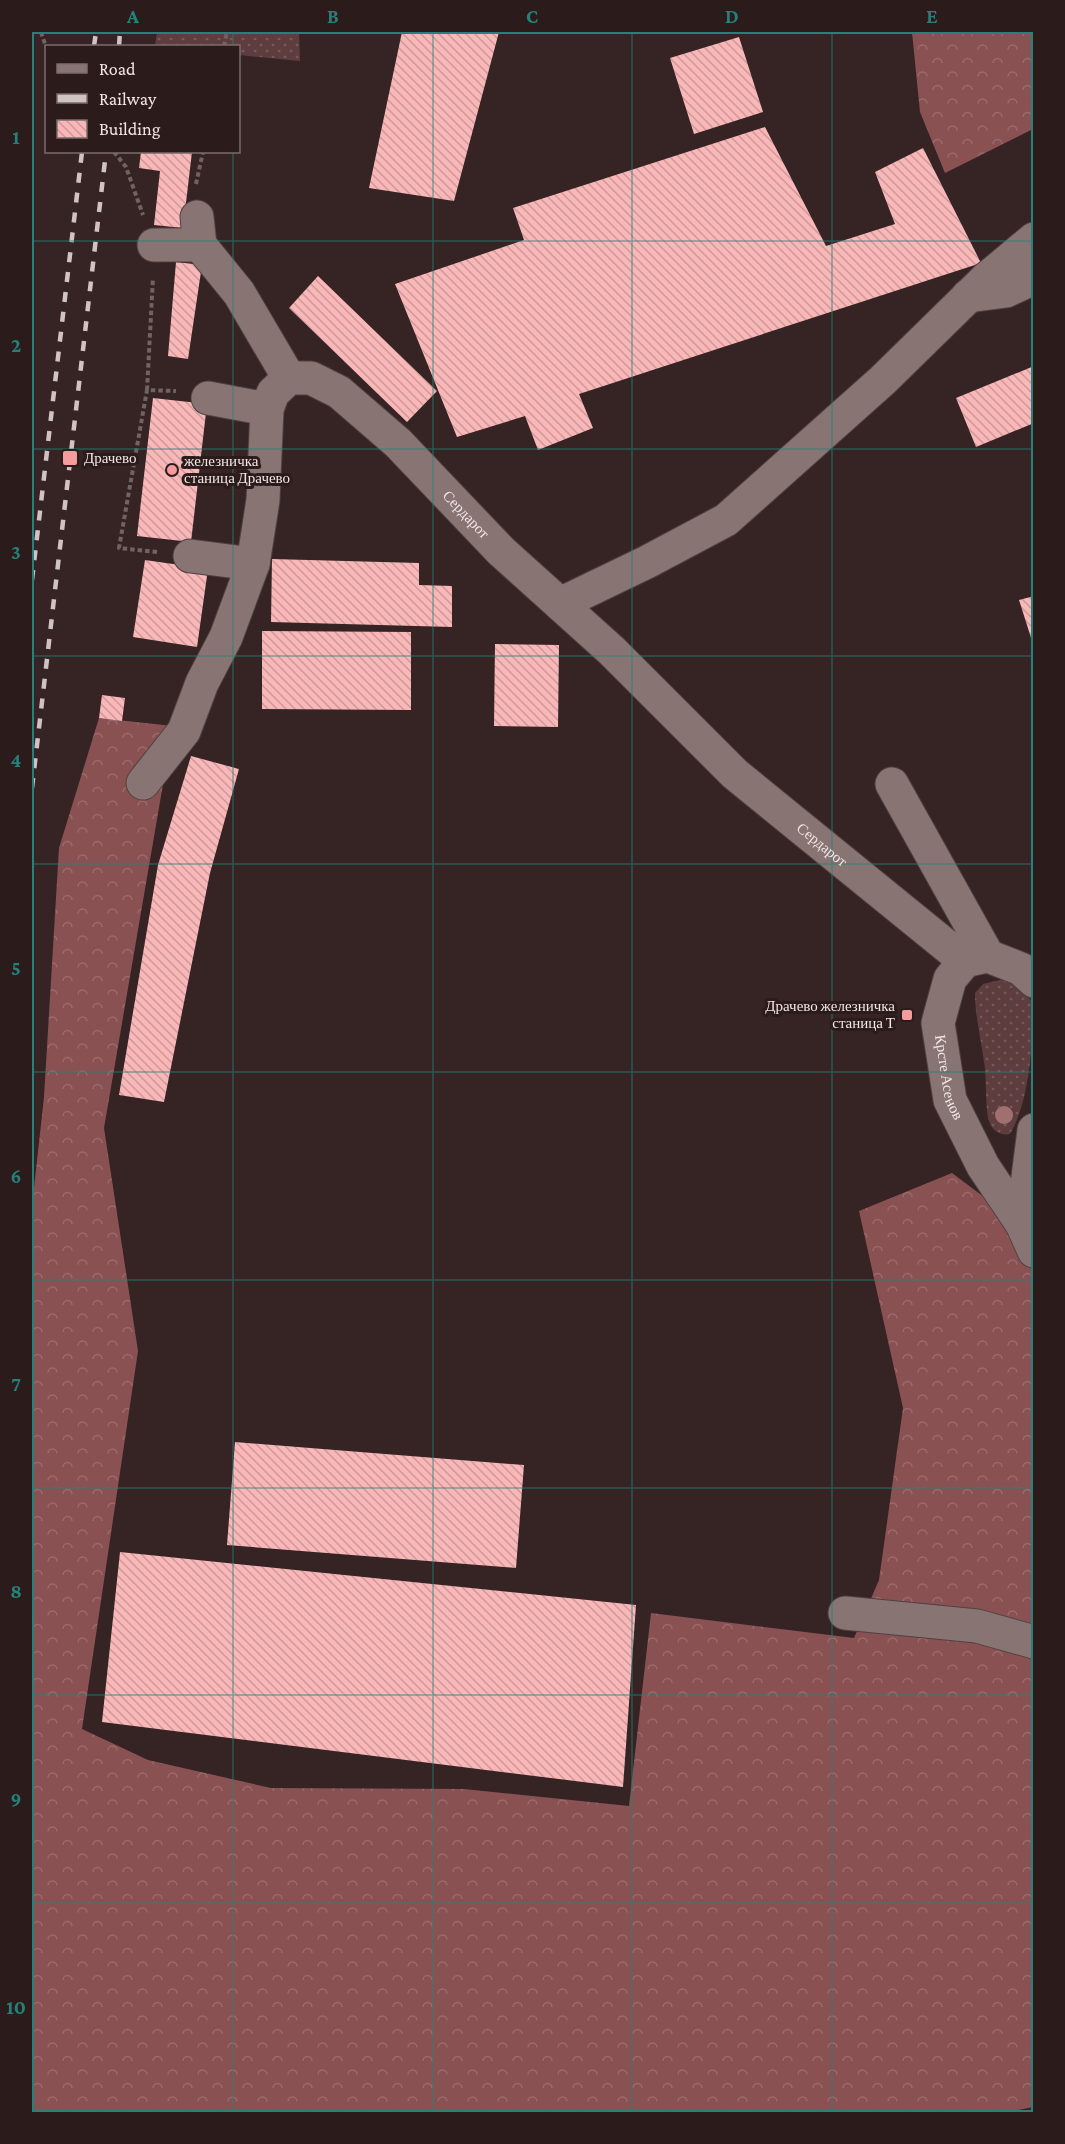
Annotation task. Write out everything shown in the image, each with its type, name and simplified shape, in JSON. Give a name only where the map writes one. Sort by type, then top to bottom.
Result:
[{"type":"street","points":[[143,783],[184,731],[202,683],[226,637],[253,564],[263,500],[267,409],[273,393],[290,378],[239,293],[198,231],[154,245]]},
{"type":"street","points":[[560,604],[647,562],[726,520],[883,380],[968,297],[1034,239]]},
{"type":"street","points":[[968,297],[1006,291],[1034,278]]},
{"type":"street","name":"Сердарот","points":[[290,378],[311,378],[339,392],[398,443],[501,551],[560,604],[735,774],[977,958]]},
{"type":"street","points":[[193,394],[267,409]]},
{"type":"street","points":[[190,556],[253,564]]},
{"type":"street","points":[[892,784],[977,958],[1029,969]]},
{"type":"street","name":"Крсте Асенов","points":[[977,958],[950,979],[938,1023],[950,1100],[983,1166],[1028,1238]]},
{"type":"street","name":"Крсте Асенов","points":[[1028,1238],[1034,1130]]},
{"type":"street","points":[[844,1613],[976,1626],[1034,1642]]},
{"type":"path","points":[[115,153],[126,167]]},
{"type":"path","points":[[190,556],[119,548],[147,390],[193,394]]},
{"type":"shaded area","points":[[157,32],[299,32],[300,61],[240,55],[240,45],[155,45]]},
{"type":"shaded area","points":[[1004,979],[1021,988],[1033,1003],[1031,1053],[1026,1088],[1017,1120],[1010,1134],[1000,1133],[990,1125],[975,993],[983,984]]},
{"type":"green space","points":[[912,32],[1033,32],[1033,129],[945,173],[920,112]]},
{"type":"green space","points":[[99,718],[173,726],[104,1128],[138,1351],[82,1729],[148,1760],[271,1788],[464,1789],[629,1806],[651,1613],[854,1638],[879,1580],[903,1408],[859,1211],[952,1173],[1004,1212],[1033,1267],[1033,2107],[1008,2112],[32,2112],[32,1206],[44,1097],[59,848]]},
{"type":"building","points":[[402,32],[499,32],[454,201],[369,188]]},
{"type":"building","points":[[739,37],[763,112],[694,134],[670,58]]},
{"type":"building","points":[[765,127],[826,246],[895,224],[875,172],[923,148],[981,263],[579,394],[593,428],[538,450],[525,416],[457,437],[395,284],[524,240],[513,208]]},
{"type":"building","points":[[141,153],[192,153],[183,228],[154,225],[160,171],[139,168]]},
{"type":"building","points":[[176,262],[202,265],[188,359],[168,356]]},
{"type":"building","points":[[318,276],[437,391],[407,422],[289,308]]},
{"type":"building","points":[[1034,366],[1034,423],[976,447],[956,398]]},
{"type":"building","name":"железничка станица Драчево","points":[[153,398],[207,404],[191,542],[137,536]]},
{"type":"building","points":[[272,559],[419,563],[419,585],[452,586],[452,627],[271,622]]},
{"type":"building","points":[[145,560],[208,569],[197,647],[133,637]]},
{"type":"building","points":[[1034,596],[1034,644],[1033,644],[1019,600]]},
{"type":"building","points":[[262,631],[411,632],[411,710],[262,709]]},
{"type":"building","points":[[495,644],[559,645],[558,727],[494,726]]},
{"type":"building","points":[[102,695],[125,698],[122,721],[99,718]]},
{"type":"building","points":[[191,756],[239,769],[210,873],[164,1102],[119,1095],[158,865]]},
{"type":"building","points":[[235,1442],[524,1465],[516,1568],[227,1545]]},
{"type":"building","points":[[120,1552],[636,1605],[623,1787],[102,1722]]},
{"type":"railway","points":[[94,45],[96,32]]},
{"type":"railway","points":[[119,45],[120,32]]},
{"type":"railway","points":[[32,580],[82,153]]},
{"type":"railway","points":[[32,788],[106,153]]},
{"type":"place","name":"Драчево","points":[[70,458]]},
{"type":"place","name":"железничка станица Драчево","points":[[172,470]]},
{"type":"place","name":"Драчево железничка станица Т","points":[[907,1015]]}]
